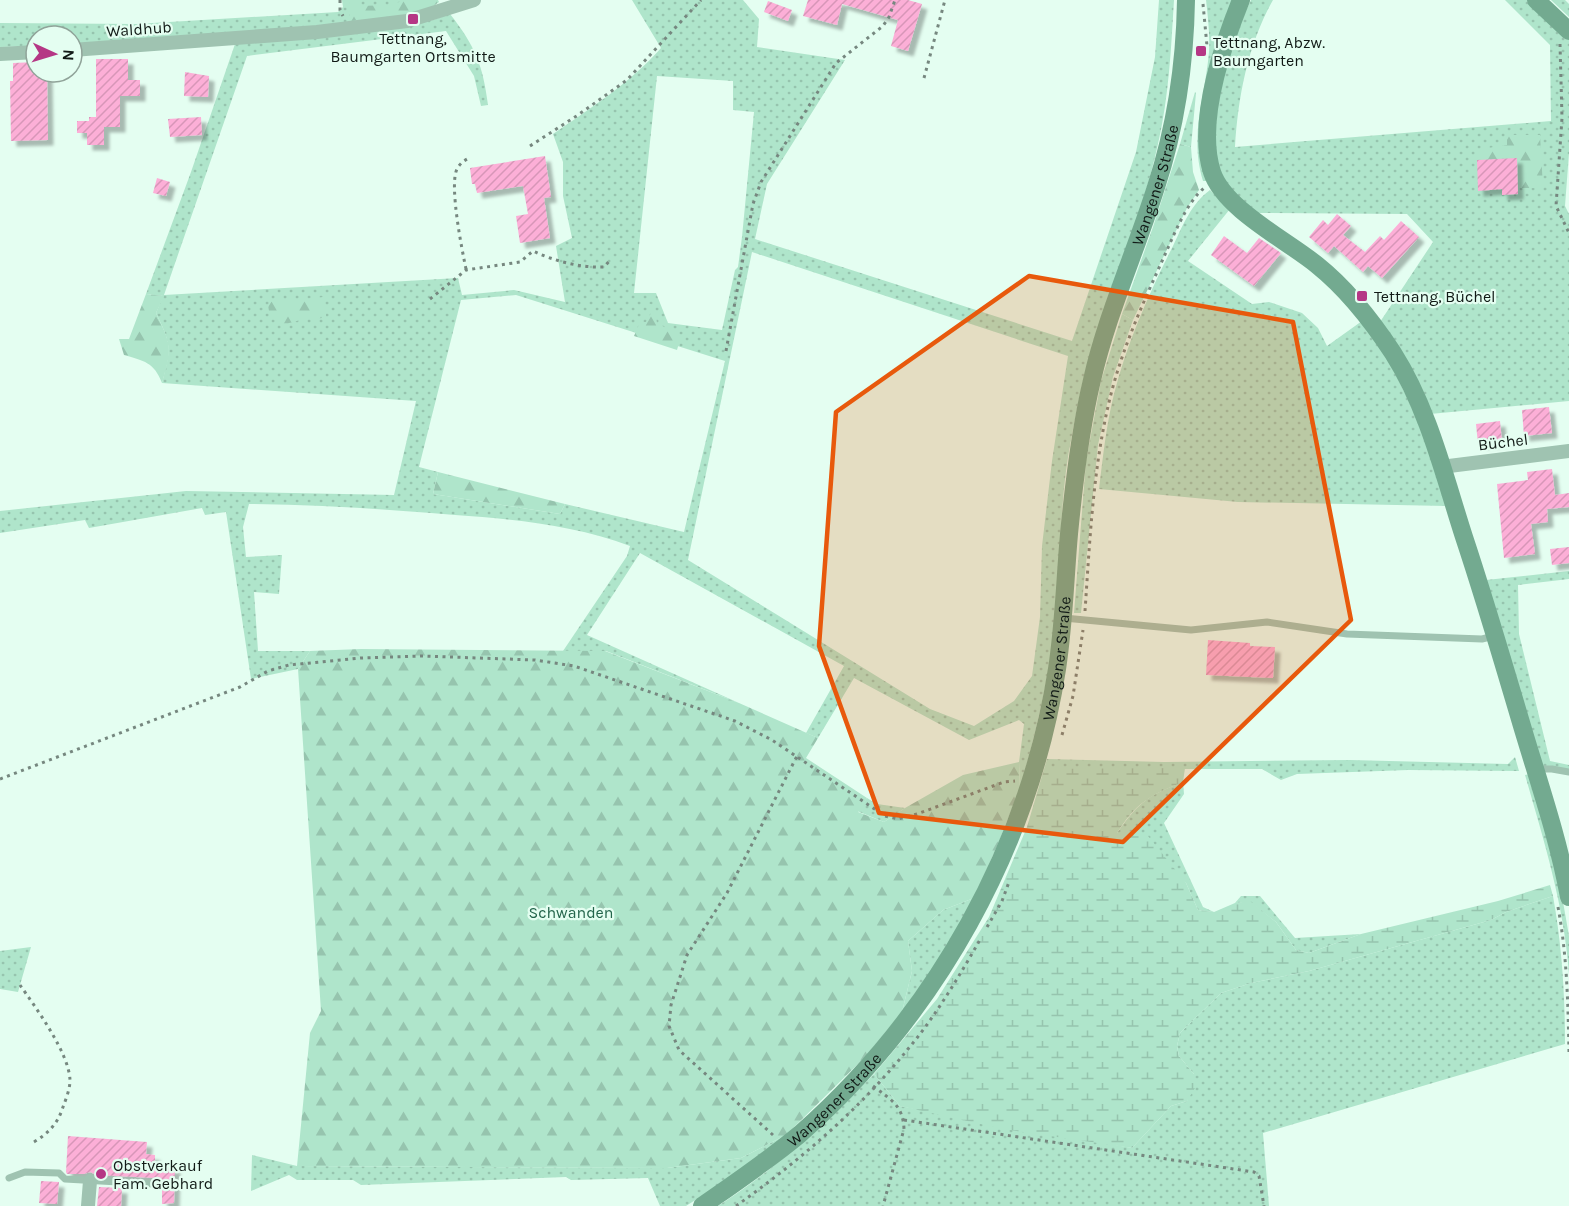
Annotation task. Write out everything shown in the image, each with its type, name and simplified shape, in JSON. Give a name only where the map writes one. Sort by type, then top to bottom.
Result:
[{"type":"main road","name":"Wangener Straße","points":[[702,1206],[743,1178],[799,1134],[850,1085],[894,1036],[921,1001],[970,924],[1011,835],[1031,778],[1050,706],[1063,618],[1070,526],[1082,429],[1095,367],[1167,148],[1182,67],[1186,0]]},
{"type":"main road","points":[[1241,0],[1220,63],[1209,116],[1207,142],[1209,162],[1215,180],[1234,204],[1318,265],[1342,288],[1366,316],[1403,371],[1422,412],[1496,635],[1556,843],[1562,897]]},
{"type":"main road","points":[[1536,0],[1564,26]]},
{"type":"street","name":"Waldhub","points":[[84,49],[318,32],[407,21],[474,0]]},
{"type":"street","points":[[0,54],[24,53]]},
{"type":"street","name":"Büchel","points":[[1441,467],[1569,451]]},
{"type":"street","points":[[88,1206],[90,1181]]},
{"type":"lane","points":[[1063,618],[1191,630],[1267,622],[1347,634],[1482,639],[1496,635]]},
{"type":"lane","points":[[1535,770],[1552,769],[1569,772]]},
{"type":"lane","points":[[9,1178],[26,1172],[59,1173],[65,1179],[154,1184]]},
{"type":"path","points":[[530,146],[627,80],[701,0]]},
{"type":"path","points":[[726,351],[753,204],[761,182],[836,63],[883,26],[895,0]]},
{"type":"path","points":[[924,78],[945,0]]},
{"type":"path","points":[[1564,26],[1562,118],[1556,206],[1569,232]]},
{"type":"path","points":[[466,270],[456,217],[454,177],[457,168],[471,157]]},
{"type":"path","points":[[1085,620],[1095,479],[1111,394],[1141,306],[1177,230],[1197,195],[1215,180]]},
{"type":"path","points":[[430,298],[466,270],[520,262],[533,251],[548,258],[596,267],[604,267],[611,259]]},
{"type":"path","points":[[0,778],[240,687],[268,671],[290,665],[372,658],[422,657],[535,660],[574,666],[735,721],[772,740],[885,816],[898,819],[1004,783],[1031,778]]},
{"type":"path","points":[[772,1135],[754,1116],[679,1050],[669,1026],[671,1005],[687,955],[727,893],[797,756]]},
{"type":"path","points":[[1562,897],[1569,999],[1569,1052]]},
{"type":"path","points":[[20,986],[42,1016],[57,1044],[67,1065],[70,1080],[68,1094],[56,1123],[48,1134],[34,1142]]},
{"type":"path","points":[[874,1087],[897,1105],[904,1120],[904,1129],[884,1206]]},
{"type":"path","points":[[904,1120],[1254,1172],[1259,1176],[1264,1206]]},
{"type":"highlighted area","points":[[1029,276],[1293,322],[1351,620],[1123,842],[879,813],[819,646],[836,412]]},
{"type":"green space","points":[[342,0],[408,0],[346,24],[84,44],[84,24],[24,24],[24,46],[0,47],[0,23],[136,24],[338,12],[343,7]]},
{"type":"green space","points":[[349,0],[360,0],[361,6],[390,5],[405,0],[438,0],[439,2],[427,11],[398,18],[350,21]]},
{"type":"green space","points":[[632,0],[743,0],[759,19],[757,47],[845,60],[767,184],[755,239],[1072,341],[1136,152],[1155,57],[1159,0],[1174,0],[1167,90],[1158,144],[1135,226],[1089,359],[1077,407],[1065,478],[1051,655],[1038,722],[1020,788],[1019,762],[1024,724],[1019,720],[969,740],[854,678],[818,738],[806,733],[844,666],[640,553],[587,635],[739,703],[606,651],[563,651],[627,556],[630,546],[587,533],[543,524],[477,517],[301,505],[249,504],[243,527],[246,557],[282,555],[279,594],[254,592],[258,651],[310,651],[298,669],[251,679],[226,512],[205,515],[202,508],[89,528],[85,520],[0,533],[0,511],[186,491],[394,495],[416,401],[162,383],[168,347],[165,333],[156,313],[163,296],[146,294],[235,44],[394,27],[433,20],[450,14],[472,46],[483,78],[488,105],[481,106],[474,76],[446,31],[247,56],[164,295],[458,278],[462,295],[514,290],[565,302],[556,246],[572,238],[563,196],[563,162],[553,134],[623,84],[661,48]],"holes":[[[657,76],[733,81],[733,110],[754,112],[738,267],[735,270],[722,330],[668,323],[656,293],[634,293]],[[752,252],[1068,356],[1042,546],[1040,617],[1032,676],[1014,701],[974,726],[930,709],[688,560]],[[516,295],[725,361],[684,532],[565,504],[560,514],[433,494],[438,472],[419,467],[461,300]]]},
{"type":"green space","points":[[1206,0],[1234,0],[1200,151],[1207,181],[1203,181],[1197,148],[1199,116],[1209,52]]},
{"type":"green space","points":[[1251,0],[1273,0],[1257,34],[1246,71],[1235,147],[1551,121],[1550,45],[1505,0],[1527,0],[1569,38],[1569,153],[1565,206],[1569,214],[1569,401],[1430,414],[1380,322],[1433,242],[1407,214],[1257,213],[1230,189],[1217,162],[1215,140],[1217,116],[1227,64]]},
{"type":"green space","points":[[1551,0],[1565,0],[1569,4],[1569,17]]},
{"type":"green space","points":[[1196,93],[1191,147],[1180,144]]},
{"type":"green space","points":[[1507,135],[1540,135],[1543,188],[1518,188],[1516,158],[1477,160],[1475,150],[1507,145]]},
{"type":"green space","points":[[1180,144],[1191,147],[1193,172],[1199,190],[1187,208],[1133,320],[1122,314]]},
{"type":"green space","points":[[1210,190],[1230,209],[1188,261],[1252,304],[1269,302],[1302,313],[1318,328],[1327,346],[1362,321],[1389,360],[1420,425],[1447,506],[1238,502],[1099,489],[1111,406],[1139,318],[1184,223],[1193,208]]},
{"type":"green space","points":[[146,294],[164,296],[156,313],[169,347],[168,362],[162,383],[152,366],[124,355],[119,339],[129,339]]},
{"type":"green space","points":[[323,297],[326,317],[284,323],[270,317],[268,305],[275,298],[290,301]]},
{"type":"green space","points":[[651,304],[655,310],[657,323],[681,336],[677,350],[634,336],[640,322],[646,322],[651,313],[647,306]]},
{"type":"green space","points":[[1122,314],[1133,320],[1113,377],[1098,445],[1081,613],[1074,613],[1086,461],[1101,381]]},
{"type":"green space","points":[[438,472],[565,504],[560,514],[433,494]]},
{"type":"green space","points":[[1569,571],[1569,579],[1518,585],[1519,634],[1550,761],[1569,765],[1569,772],[1542,768],[1486,580]]},
{"type":"green space","name":"Schwanden","points":[[361,649],[605,651],[739,703],[818,738],[806,758],[867,798],[858,812],[884,822],[963,775],[1019,762],[1020,788],[974,898],[943,910],[908,941],[912,971],[902,1012],[866,1056],[786,1135],[741,1158],[667,1168],[297,1166],[310,1033],[321,1011],[298,669],[310,651]]},
{"type":"green space","points":[[1515,757],[1519,771],[1408,770],[1297,774],[1281,780],[1262,769],[1044,769],[1047,759],[1164,762],[1350,760],[1508,764]]},
{"type":"green space","points":[[1185,768],[1183,782],[1145,801],[1131,814],[1117,833],[1135,831],[1148,836],[1186,883],[1198,910],[1214,912],[1235,903],[1250,901],[1276,922],[1296,950],[1309,953],[1361,934],[1498,901],[1550,885],[1553,896],[1506,912],[1491,920],[1309,971],[1251,983],[1221,993],[1180,1033],[1177,1046],[1179,1056],[1194,1074],[1195,1088],[1187,1101],[1171,1106],[1132,1148],[1003,1129],[900,1106],[874,1074],[937,999],[989,917],[1027,827],[1044,769]]},
{"type":"green space","points":[[1530,774],[1562,896],[1569,936],[1569,974],[1558,898],[1525,775]]},
{"type":"green space","points":[[1183,782],[1184,794],[1164,823],[1203,907],[1214,912],[1198,910],[1186,883],[1117,833],[1145,801]]},
{"type":"green space","points":[[867,798],[877,804],[905,808],[884,822],[857,811]]},
{"type":"green space","points":[[1241,896],[1260,896],[1295,938],[1361,934],[1309,953],[1296,950],[1276,922],[1250,902],[1235,903]]},
{"type":"green space","points":[[1553,896],[1562,970],[1565,1044],[1263,1133],[1269,1206],[718,1206],[760,1177],[799,1144],[874,1074],[900,1106],[1132,1148],[1171,1106],[1187,1101],[1194,1074],[1179,1056],[1177,1046],[1180,1033],[1221,993],[1251,983],[1309,971],[1491,920],[1506,912]]},
{"type":"green space","points":[[974,898],[941,956],[902,1012],[912,971],[908,941],[943,910]]},
{"type":"green space","points":[[31,947],[18,992],[0,989],[0,951]]},
{"type":"green space","points":[[786,1135],[739,1172],[686,1206],[660,1206],[648,1178],[571,1180],[566,1177],[361,1185],[353,1180],[297,1180],[289,1175],[251,1191],[252,1155],[297,1166],[667,1168],[741,1158]]},
{"type":"building","points":[[808,0],[908,0],[922,4],[908,51],[891,46],[898,20],[842,4],[837,25],[803,16]]},
{"type":"building","points":[[768,1],[792,10],[788,21],[764,12]]},
{"type":"building","points":[[96,59],[128,59],[128,80],[140,80],[140,96],[120,96],[120,127],[104,127],[104,145],[87,145],[87,133],[77,133],[77,121],[89,121],[89,117],[96,117]]},
{"type":"building","points":[[13,63],[24,63],[24,84],[47,84],[48,140],[11,141],[10,81],[13,81]]},
{"type":"building","points":[[185,72],[209,76],[208,97],[184,96]]},
{"type":"building","points":[[201,117],[202,135],[170,137],[168,119]]},
{"type":"building","points":[[545,156],[551,197],[544,198],[550,238],[520,243],[516,216],[528,214],[523,186],[477,193],[475,184],[472,184],[470,168]]},
{"type":"building","points":[[1517,158],[1518,194],[1502,195],[1502,189],[1478,191],[1477,160]]},
{"type":"building","points":[[157,178],[170,182],[166,196],[153,193]]},
{"type":"building","points":[[1337,214],[1351,226],[1343,235],[1365,252],[1380,236],[1384,240],[1401,221],[1419,237],[1382,278],[1368,266],[1363,272],[1334,246],[1328,253],[1309,237],[1323,220],[1328,225]]},
{"type":"building","points":[[1224,236],[1247,253],[1259,238],[1281,253],[1254,286],[1211,255]]},
{"type":"building","points":[[1549,407],[1552,433],[1524,436],[1522,410]]},
{"type":"building","points":[[1500,421],[1502,442],[1478,444],[1476,424]]},
{"type":"building","points":[[1552,469],[1555,495],[1569,493],[1569,507],[1547,509],[1548,522],[1531,524],[1535,554],[1504,558],[1497,484],[1528,480],[1527,472]]},
{"type":"building","points":[[1569,547],[1569,563],[1552,565],[1550,549]]},
{"type":"building","points":[[1208,640],[1275,647],[1273,678],[1206,675]]},
{"type":"building","points":[[68,1136],[147,1142],[146,1154],[155,1155],[155,1168],[175,1167],[174,1203],[162,1204],[162,1181],[155,1178],[97,1175],[90,1172],[67,1174]]},
{"type":"building","points":[[41,1181],[59,1182],[57,1204],[39,1203]]},
{"type":"building","points":[[99,1187],[122,1188],[121,1206],[97,1206]]},
{"type":"place","name":"Tettnang, Baumgarten Ortsmitte","points":[[413,19]]},
{"type":"place","name":"Tettnang, Abzw. Baumgarten","points":[[1201,51]]},
{"type":"place","name":"Tettnang, Büchel","points":[[1362,296]]},
{"type":"place","name":"Obstverkauf Fam. Gebhard","points":[[101,1174]]}]
